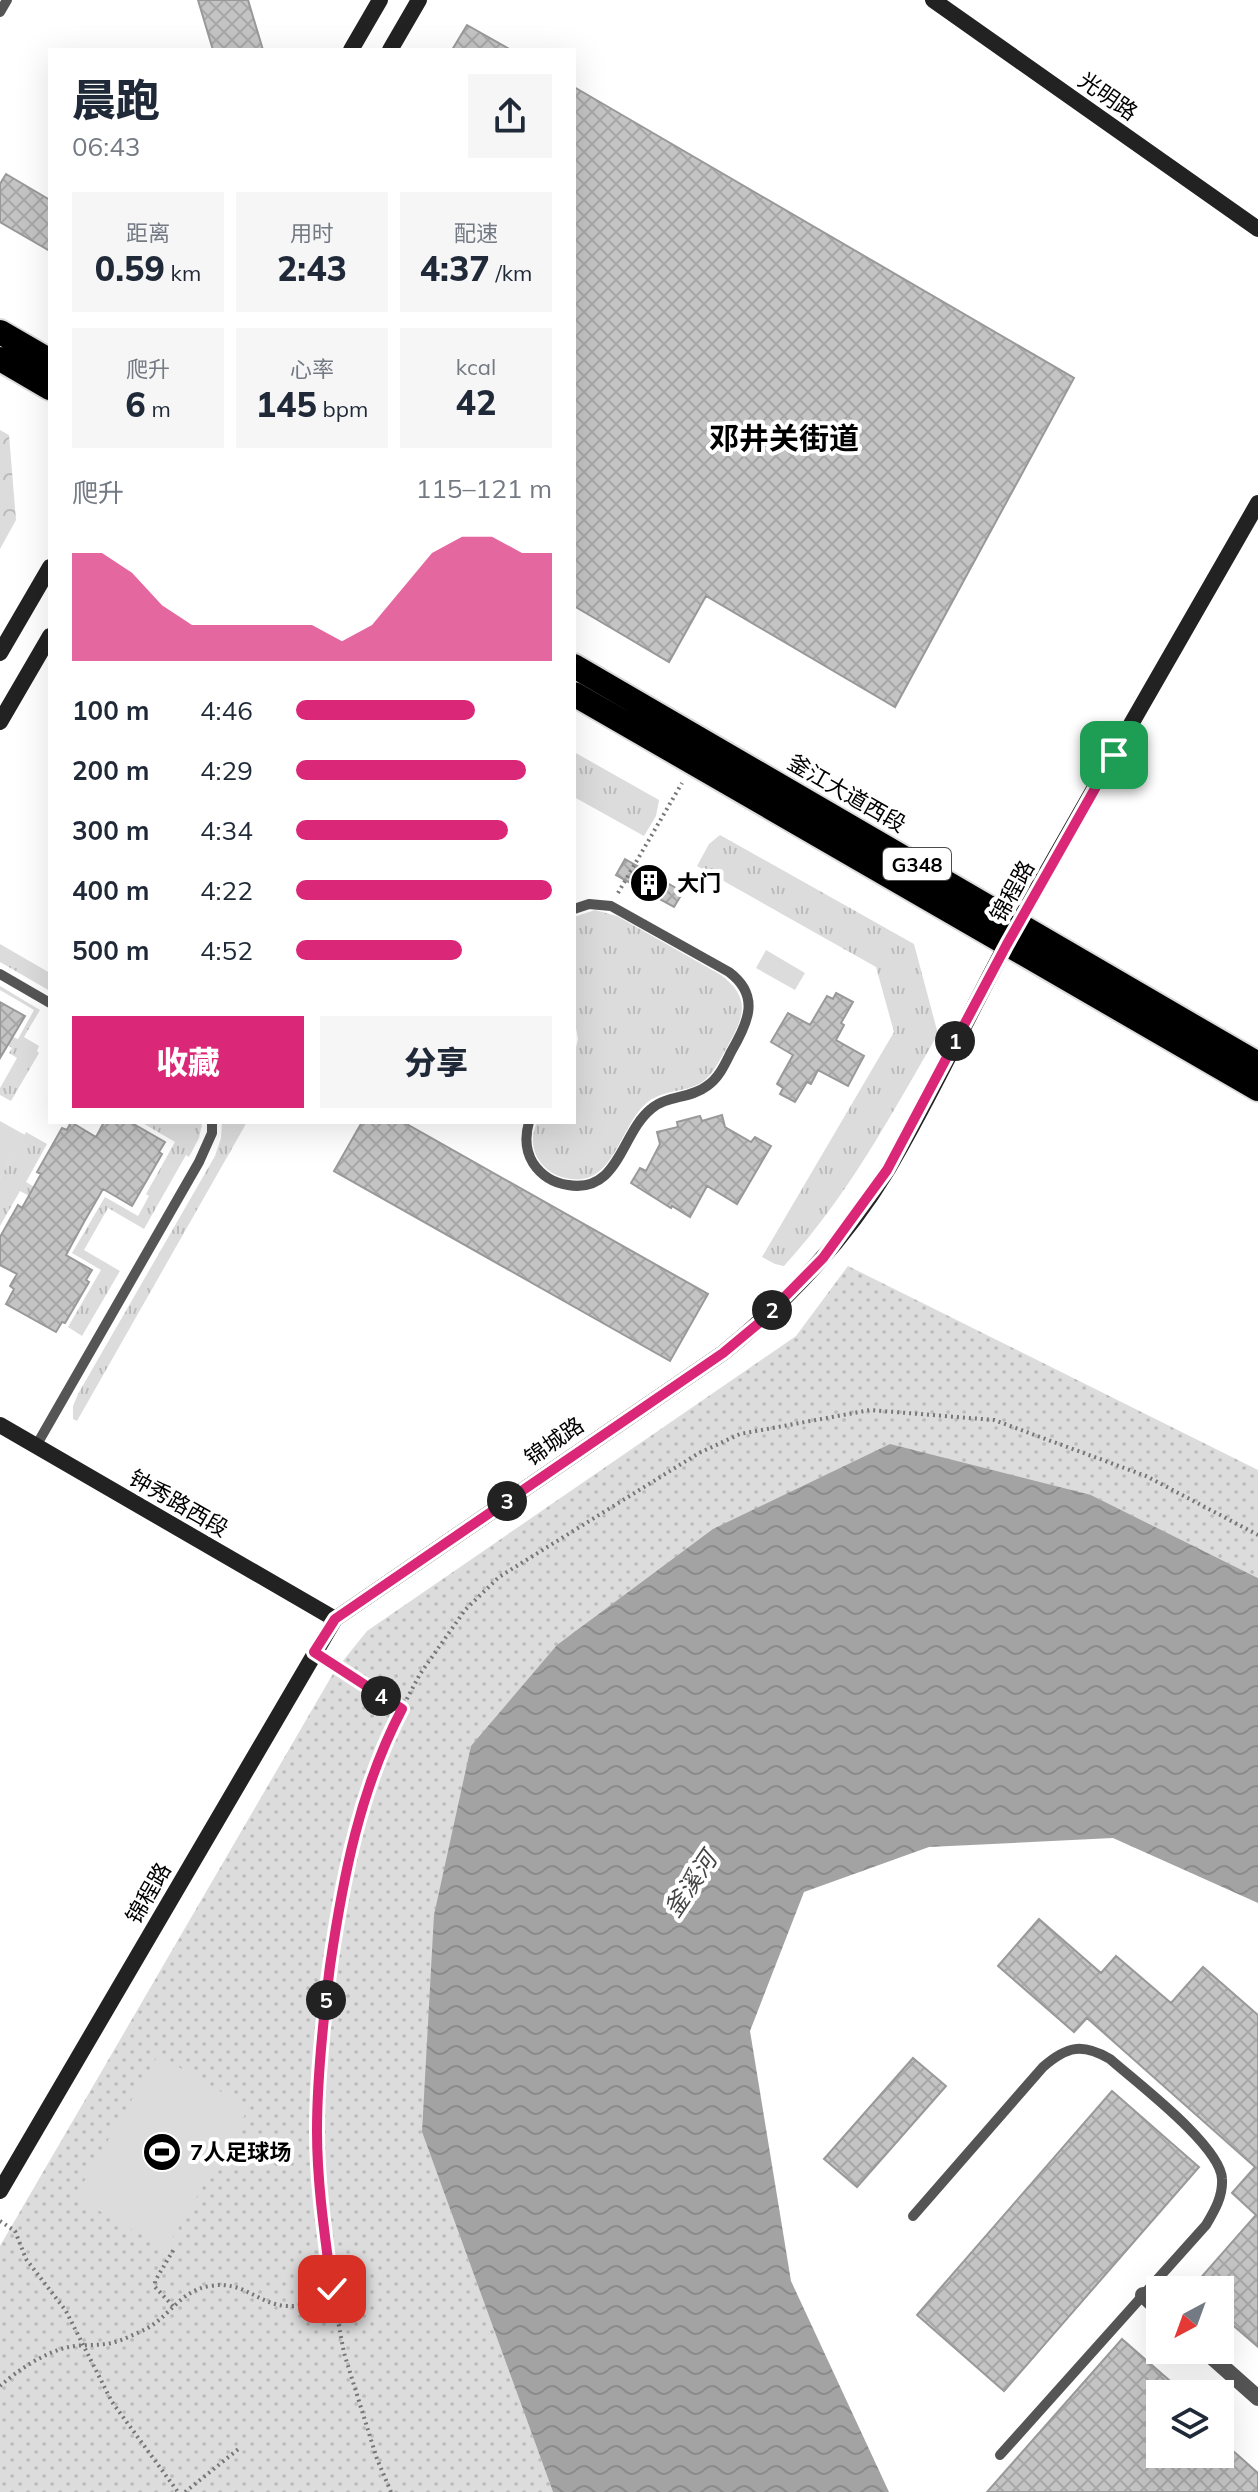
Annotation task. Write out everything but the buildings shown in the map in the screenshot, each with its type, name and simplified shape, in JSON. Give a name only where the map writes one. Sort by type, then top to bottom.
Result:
[{"type":"highway","points":[[0,332],[48,360]]},
{"type":"highway","points":[[0,359],[48,387]]},
{"type":"highway","name":"釜江大道西段","points":[[576,667],[1013,933],[1258,1089]]},
{"type":"highway","name":"釜江大道西段","points":[[576,698],[1258,1064]]},
{"type":"street","points":[[352,48],[380,0]]},
{"type":"street","points":[[391,48],[419,0]]},
{"type":"street","name":"光明路","points":[[933,0],[1258,229]]},
{"type":"street","name":"锦程路","points":[[791,1291],[823,1258],[887,1170],[1013,933],[1258,503]]},
{"type":"street","points":[[0,653],[48,570]]},
{"type":"street","points":[[0,722],[48,639]]},
{"type":"street","name":"锦城路","points":[[335,1619],[723,1353],[791,1291]]},
{"type":"street","name":"钟秀路西段","points":[[0,1425],[335,1619]]},
{"type":"street","name":"锦程路","points":[[0,2191],[335,1619]]},
{"type":"street","points":[[1143,2295],[1146,2298]]},
{"type":"street","points":[[1220,2364],[1258,2398]]},
{"type":"lane","points":[[0,12],[7,0]]},
{"type":"lane","points":[[529,1124],[528,1154],[541,1173],[562,1184],[580,1186],[593,1183],[613,1167],[648,1111],[662,1102],[701,1090],[713,1081],[745,1028],[749,1002],[736,977],[611,906],[599,903],[576,909]]},
{"type":"lane","points":[[0,974],[48,1002]]},
{"type":"lane","points":[[36,1446],[199,1162],[212,1133],[212,1124]]},
{"type":"lane","points":[[913,2216],[1043,2067],[1055,2056],[1074,2048],[1092,2049],[1110,2059],[1203,2141],[1223,2176],[1220,2201],[1206,2225],[1000,2455]]},
{"type":"path","points":[[611,906],[694,763]]},
{"type":"path","points":[[391,2492],[377,2459],[344,2353],[333,2295],[322,2209],[317,2132],[321,2039],[339,1906],[356,1823],[382,1746],[420,1674],[465,1610],[499,1577],[699,1453],[740,1434],[870,1410],[994,1420],[1146,1476],[1258,1535]]},
{"type":"path","points":[[314,1652],[402,1709]]},
{"type":"path","points":[[0,2221],[15,2231],[26,2259],[66,2311],[112,2402],[178,2492]]},
{"type":"path","points":[[173,2306],[155,2287],[155,2281],[174,2249]]},
{"type":"path","points":[[0,2386],[41,2358],[66,2347],[110,2343],[132,2336],[150,2327],[194,2290],[212,2285],[231,2285],[285,2306],[303,2305],[333,2295]]},
{"type":"path","points":[[185,2492],[241,2447]]},
{"type":"green space","points":[[0,430],[9,435],[16,520],[0,549]]},
{"type":"green space","points":[[576,753],[659,800],[656,816],[644,836],[576,798]]},
{"type":"green space","points":[[720,835],[914,944],[938,1034],[848,1183],[784,1266],[762,1257],[894,1032],[876,967],[697,866],[709,844]]},
{"type":"green space","points":[[595,910],[617,916],[721,975],[738,992],[742,1010],[732,1038],[705,1080],[649,1101],[630,1124],[606,1165],[582,1179],[566,1178],[546,1168],[537,1157],[533,1135],[536,1124],[576,1124],[576,916]]},
{"type":"green space","points":[[0,944],[48,972],[48,990],[0,962]]},
{"type":"green space","points":[[766,950],[805,973],[795,990],[756,968]]},
{"type":"green space","points":[[0,986],[40,1010],[24,1037],[39,1046],[39,1053],[11,1101],[0,1095],[0,1088],[17,1058],[9,1053],[12,1048],[6,1044],[11,1036],[18,1039],[34,1010],[0,990]]},
{"type":"green space","points":[[0,1121],[25,1135],[0,1178]]},
{"type":"green space","points":[[144,1124],[202,1124],[189,1157],[186,1155],[144,1229],[108,1208],[84,1250],[120,1271],[82,1336],[68,1327],[101,1270],[72,1253],[105,1197],[138,1216],[149,1196],[146,1194],[175,1142]]},
{"type":"green space","points":[[222,1124],[246,1124],[77,1421],[73,1419],[73,1406],[78,1394],[215,1156]]},
{"type":"green space","points":[[26,1132],[47,1144],[26,1182],[60,1202],[55,1210],[20,1191],[0,1226],[0,1178]]},
{"type":"green space","points":[[848,1266],[1258,1470],[1258,1578],[1091,1495],[422,2132],[553,2492],[0,2492],[0,2246],[334,1672],[367,1631],[796,1336]]},
{"type":"green space","name":"7人足球场","points":[[158,2055],[249,2108],[166,2249],[75,2197]]},
{"type":"water","name":"釜溪河","points":[[890,1444],[1091,1495],[1258,1578],[1258,1903],[1113,1838],[929,1847],[804,1892],[750,2031],[791,2281],[889,2492],[553,2492],[422,2132],[434,1915],[471,1746],[557,1645],[713,1529]]},
{"type":"place","name":"大门","points":[[649,883]]},
{"type":"place","name":"7人足球场","points":[[162,2152]]},
{"type":"district","name":"邓井关街道","points":[[784,438]]},
{"type":"route","points":[[332,2289],[317,2132],[321,2039],[339,1906],[356,1823],[382,1746],[402,1709],[314,1652],[335,1619],[723,1353],[759,1323],[823,1258],[887,1170],[1007,944],[1114,755]]}]
